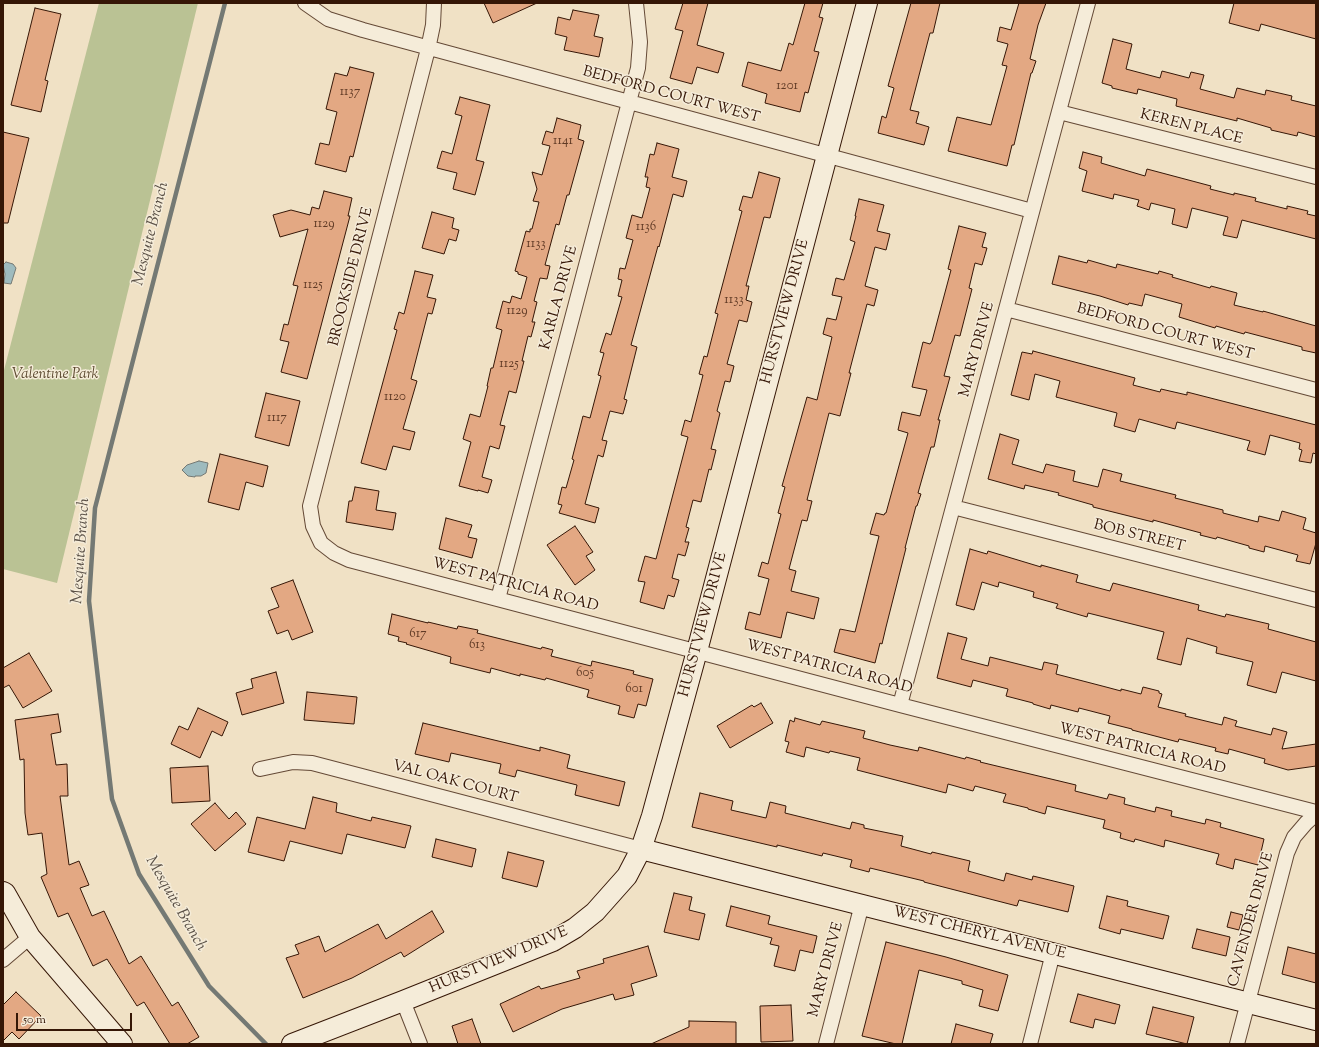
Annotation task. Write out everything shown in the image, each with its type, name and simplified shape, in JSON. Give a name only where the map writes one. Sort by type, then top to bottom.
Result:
[{"type":"street","name":"BEDFORD COURT WEST","points":[[305,3],[328,18],[344,25],[428,49],[1032,211]]},
{"type":"street","name":"BROOKSIDE DRIVE","points":[[334,553],[321,543],[313,526],[310,506],[428,49],[433,25],[434,3]]},
{"type":"street","name":"KARLA DRIVE","points":[[498,599],[638,68],[640,42],[636,3]]},
{"type":"street","name":"HURSTVIEW DRIVE","points":[[292,1044],[553,941],[575,928],[595,912],[627,876],[641,849],[652,816],[697,651],[867,3]]},
{"type":"street","name":"MARY DRIVE","points":[[900,705],[1088,3]]},
{"type":"street","name":"KEREN PLACE","points":[[1059,112],[1316,177]]},
{"type":"street","name":"BEDFORD COURT WEST","points":[[1006,309],[1316,390]]},
{"type":"street","name":"BOB STREET","points":[[954,507],[1316,600]]},
{"type":"street","name":"WEST PATRICIA ROAD","points":[[334,553],[349,560],[1316,813]]},
{"type":"street","name":"VAL OAK COURT","points":[[260,769],[293,762],[312,763],[641,849]]},
{"type":"street","name":"CAVENDER DRIVE","points":[[1237,1044],[1287,853],[1294,837],[1316,813]]},
{"type":"street","name":"WEST CHERYL AVENUE","points":[[641,849],[1316,1020]]},
{"type":"street","points":[[4,890],[30,937],[122,1044]]},
{"type":"street","name":"MARY DRIVE","points":[[826,1044],[862,904]]},
{"type":"street","points":[[3,960],[30,937]]},
{"type":"street","points":[[1030,1044],[1053,953]]},
{"type":"street","points":[[403,1001],[420,1044]]},
{"type":"green space","name":"Valentine Park","points":[[99,3],[198,3],[57,583],[3,569],[3,374]]},
{"type":"water","points":[[6,262],[13,264],[16,268],[11,284],[4,283],[5,274],[3,265]]},
{"type":"water","points":[[199,461],[208,463],[206,473],[201,476],[188,476],[182,470],[187,465]]},
{"type":"building","points":[[484,3],[537,3],[493,23]]},
{"type":"building","points":[[683,3],[708,3],[697,45],[724,53],[718,73],[697,67],[692,84],[670,78],[683,31],[675,29]]},
{"type":"building","points":[[805,3],[823,3],[819,17],[823,18],[814,51],[819,52],[808,93],[805,92],[800,112],[765,103],[767,94],[742,86],[748,62],[781,71],[789,43],[793,45]]},
{"type":"building","points":[[911,3],[940,3],[933,33],[930,33],[910,110],[919,112],[916,123],[929,127],[924,145],[878,133],[882,116],[886,118],[894,88],[888,86]]},
{"type":"building","points":[[1019,3],[1046,3],[1038,25],[1030,59],[1036,61],[1031,73],[1014,145],[1012,145],[1007,166],[948,151],[957,117],[991,125],[1007,66],[1002,65],[1008,44],[997,41],[1000,27],[1011,30]]},
{"type":"building","points":[[1234,3],[1316,3],[1316,39],[1261,24],[1259,31],[1229,23]]},
{"type":"building","points":[[35,8],[61,14],[45,80],[48,81],[41,112],[11,105]]},
{"type":"building","points":[[573,10],[599,15],[594,36],[603,38],[599,57],[564,50],[567,37],[555,34],[558,17],[570,20]]},
{"type":"building","points":[[1113,39],[1132,44],[1126,69],[1160,78],[1162,71],[1189,78],[1191,72],[1204,75],[1200,89],[1234,98],[1237,88],[1265,95],[1266,90],[1292,96],[1291,100],[1316,106],[1316,137],[1298,132],[1297,136],[1271,130],[1271,128],[1237,118],[1237,121],[1176,106],[1177,99],[1138,89],[1137,94],[1112,88],[1112,86],[1102,83]]},
{"type":"building","points":[[350,67],[374,73],[353,157],[350,156],[346,172],[315,164],[320,143],[329,145],[337,112],[326,109],[335,73],[347,76]]},
{"type":"building","points":[[460,97],[490,105],[476,160],[484,162],[475,195],[453,189],[457,173],[437,168],[442,151],[452,154],[462,116],[455,114]]},
{"type":"building","points":[[557,118],[581,125],[578,139],[584,141],[569,195],[567,195],[559,225],[556,224],[545,265],[550,266],[547,279],[540,278],[534,301],[537,302],[532,322],[535,322],[531,337],[528,336],[522,361],[524,361],[516,393],[509,391],[500,425],[505,426],[499,449],[490,446],[482,477],[492,480],[488,493],[459,486],[471,442],[463,439],[470,414],[480,417],[491,368],[493,368],[502,330],[496,328],[503,301],[510,303],[512,296],[521,299],[527,277],[518,274],[518,272],[515,271],[526,231],[530,232],[530,229],[532,229],[539,202],[533,201],[537,189],[532,172],[542,175],[550,146],[542,144],[546,131],[553,133]]},
{"type":"building","points":[[3,132],[29,138],[8,223],[3,223]]},
{"type":"building","points":[[657,143],[679,149],[672,177],[687,181],[683,197],[673,194],[659,247],[658,246],[631,345],[637,347],[624,399],[627,400],[623,414],[610,411],[602,440],[607,441],[603,457],[598,455],[585,504],[599,508],[595,523],[559,513],[562,505],[558,504],[562,487],[566,488],[574,460],[572,459],[583,416],[590,418],[601,376],[598,375],[604,353],[600,352],[606,333],[611,335],[622,297],[618,296],[622,280],[618,279],[620,268],[625,269],[633,240],[626,238],[632,215],[642,218],[650,188],[646,187],[648,177],[645,177],[650,154],[654,155]]},
{"type":"building","points":[[1083,152],[1102,157],[1101,163],[1145,176],[1147,169],[1211,186],[1210,189],[1234,195],[1234,193],[1256,198],[1255,201],[1287,209],[1287,206],[1308,211],[1307,214],[1316,216],[1316,239],[1242,220],[1237,238],[1223,235],[1228,217],[1192,208],[1187,228],[1172,224],[1175,209],[1151,203],[1149,210],[1137,206],[1139,200],[1114,194],[1113,199],[1082,191],[1087,171],[1079,168]]},
{"type":"building","points":[[759,172],[780,178],[770,218],[764,217],[746,286],[749,286],[746,300],[752,302],[747,322],[739,320],[727,364],[734,366],[730,382],[725,381],[717,411],[720,413],[711,449],[716,450],[711,470],[709,469],[701,502],[693,500],[686,527],[689,528],[685,542],[689,542],[685,556],[678,554],[672,578],[679,580],[674,597],[668,595],[664,609],[640,602],[645,582],[638,581],[645,556],[656,559],[688,437],[681,435],[685,420],[691,422],[703,375],[699,374],[704,356],[707,357],[718,314],[715,313],[742,211],[739,210],[743,196],[752,198]]},
{"type":"building","points":[[324,191],[352,198],[348,216],[350,216],[307,379],[281,372],[289,342],[280,340],[284,324],[288,325],[298,286],[293,285],[308,229],[280,237],[273,215],[291,210],[310,215],[312,207],[319,209]]},
{"type":"building","points":[[859,199],[884,205],[877,231],[890,234],[886,250],[875,247],[865,286],[878,290],[874,306],[867,304],[849,373],[851,373],[840,416],[829,413],[807,500],[812,501],[807,521],[802,520],[789,569],[796,571],[791,591],[819,598],[814,619],[787,612],[781,638],[745,629],[749,612],[760,615],[769,579],[758,576],[762,562],[768,564],[781,514],[778,513],[785,487],[782,486],[807,397],[817,400],[832,337],[823,334],[827,318],[836,320],[842,297],[832,295],[836,278],[844,280],[855,242],[850,240]]},
{"type":"building","points":[[432,212],[454,218],[452,228],[459,230],[456,241],[449,239],[444,254],[422,248]]},
{"type":"building","points":[[959,226],[986,233],[982,247],[987,248],[982,265],[975,263],[969,288],[972,289],[960,336],[955,335],[944,376],[950,377],[938,420],[940,420],[934,447],[931,447],[918,493],[921,494],[916,506],[905,548],[882,644],[880,643],[875,663],[834,652],[840,629],[855,632],[879,536],[870,534],[876,513],[884,515],[886,513],[908,433],[898,430],[902,412],[920,416],[927,390],[912,387],[923,342],[930,344],[932,341],[951,270],[948,269]]},
{"type":"building","points":[[1059,256],[1087,263],[1088,260],[1116,268],[1117,264],[1158,274],[1159,271],[1173,275],[1172,277],[1210,288],[1211,286],[1237,293],[1234,305],[1263,311],[1316,326],[1316,353],[1302,350],[1302,347],[1245,332],[1244,334],[1216,326],[1215,328],[1179,317],[1182,304],[1145,294],[1142,306],[1129,303],[1128,305],[1100,296],[1052,284]]},
{"type":"building","points":[[415,271],[433,275],[427,297],[436,299],[432,314],[428,313],[411,379],[417,381],[403,429],[415,432],[410,450],[393,446],[386,470],[361,463],[397,330],[394,329],[399,312],[404,314]]},
{"type":"building","points":[[1033,351],[1135,378],[1133,385],[1160,392],[1161,389],[1187,395],[1187,392],[1316,425],[1316,454],[1313,453],[1311,463],[1299,461],[1302,450],[1299,449],[1300,443],[1270,435],[1265,455],[1247,450],[1250,441],[1177,422],[1175,429],[1139,419],[1135,432],[1114,426],[1117,413],[1056,397],[1060,381],[1035,374],[1029,400],[1011,395],[1022,352],[1032,354]]},
{"type":"building","points":[[266,393],[300,401],[289,446],[255,437]]},
{"type":"building","points":[[1000,434],[1019,440],[1012,464],[1043,473],[1046,464],[1075,471],[1073,481],[1098,487],[1103,469],[1122,474],[1120,481],[1176,495],[1175,498],[1223,510],[1223,513],[1258,522],[1259,516],[1279,521],[1282,511],[1306,518],[1303,529],[1316,533],[1316,543],[1310,564],[1296,561],[1298,555],[1265,546],[1264,552],[1249,548],[1249,546],[1217,537],[1216,539],[1200,535],[1201,533],[1153,520],[1153,522],[1093,507],[1093,505],[1058,495],[1059,493],[1025,485],[1024,489],[988,479]]},
{"type":"building","points":[[220,454],[268,466],[263,487],[246,482],[239,510],[208,502]]},
{"type":"building","points":[[355,487],[379,491],[376,510],[396,513],[393,530],[346,522],[349,501],[352,501]]},
{"type":"building","points":[[446,518],[472,525],[468,537],[477,539],[472,558],[439,549]]},
{"type":"building","points":[[575,526],[593,552],[586,556],[595,570],[575,585],[547,545]]},
{"type":"building","points":[[970,549],[987,554],[988,551],[1041,567],[1041,565],[1078,575],[1076,582],[1110,591],[1113,583],[1199,605],[1198,610],[1225,617],[1226,614],[1269,624],[1268,629],[1316,642],[1316,681],[1282,672],[1276,693],[1247,685],[1253,662],[1216,653],[1217,647],[1187,638],[1181,665],[1157,659],[1164,632],[1088,613],[1087,617],[1056,608],[1058,604],[1033,597],[1034,592],[999,582],[998,587],[982,582],[974,610],[956,605]]},
{"type":"building","points":[[293,580],[313,632],[292,640],[288,630],[277,634],[268,611],[279,607],[271,588]]},
{"type":"building","points":[[392,614],[457,629],[458,626],[478,630],[477,633],[541,649],[542,647],[553,650],[551,656],[591,666],[592,661],[634,671],[633,674],[653,679],[646,706],[638,704],[634,718],[618,714],[620,706],[587,697],[589,690],[546,678],[545,680],[520,674],[520,676],[491,668],[490,673],[450,663],[451,657],[406,644],[407,643],[398,641],[399,637],[388,634]]},
{"type":"building","points":[[948,633],[967,638],[961,659],[988,666],[990,657],[1042,670],[1044,662],[1058,665],[1056,674],[1121,691],[1121,689],[1141,694],[1143,687],[1159,691],[1159,693],[1162,694],[1158,707],[1186,714],[1185,716],[1222,725],[1224,717],[1237,721],[1235,726],[1271,735],[1273,728],[1287,732],[1282,749],[1316,744],[1316,766],[1288,770],[1264,763],[1265,759],[1229,749],[1228,754],[1215,751],[1216,748],[1179,739],[1178,742],[1108,723],[1110,716],[1079,708],[1078,712],[1051,705],[1050,709],[1006,696],[1008,689],[973,680],[971,687],[937,678]]},
{"type":"building","points":[[29,653],[52,691],[23,708],[9,685],[3,688],[3,668]]},
{"type":"building","points":[[276,672],[284,703],[242,715],[236,693],[253,688],[251,679]]},
{"type":"building","points":[[307,692],[357,697],[354,724],[304,720]]},
{"type":"building","points":[[761,703],[773,723],[730,748],[717,726],[752,705],[754,707]]},
{"type":"building","points":[[198,708],[228,722],[222,736],[212,731],[200,758],[171,744],[179,726],[188,730]]},
{"type":"building","points":[[58,714],[61,732],[51,734],[56,765],[67,764],[68,796],[60,796],[69,865],[79,861],[89,885],[80,888],[92,916],[104,911],[129,964],[141,956],[172,1006],[178,1002],[199,1037],[187,1044],[170,1044],[144,1002],[137,1006],[107,959],[93,966],[68,913],[58,917],[41,877],[47,874],[42,833],[28,835],[25,813],[24,759],[20,760],[15,720]]},
{"type":"building","points":[[795,718],[820,725],[822,721],[865,731],[863,738],[890,745],[918,751],[919,747],[965,759],[966,757],[981,761],[980,762],[1076,785],[1075,791],[1107,799],[1109,794],[1125,798],[1124,804],[1155,812],[1156,807],[1172,811],[1171,816],[1205,824],[1206,819],[1221,823],[1220,827],[1264,839],[1258,865],[1235,859],[1233,869],[1216,864],[1219,854],[1165,840],[1164,847],[1135,839],[1134,842],[1120,838],[1121,833],[1103,828],[1105,820],[1047,806],[1045,814],[1003,802],[1006,794],[975,786],[973,791],[948,784],[946,793],[857,770],[860,758],[830,751],[829,753],[806,747],[804,757],[786,752],[789,742],[785,741],[790,720],[794,722]]},
{"type":"building","points":[[423,723],[540,751],[540,747],[570,755],[567,768],[625,782],[619,806],[575,795],[577,785],[517,770],[515,777],[499,773],[501,764],[451,753],[449,762],[415,754]]},
{"type":"building","points":[[208,766],[210,801],[172,803],[170,768]]},
{"type":"building","points":[[700,793],[733,801],[731,810],[766,818],[770,802],[786,806],[785,813],[850,829],[852,822],[864,825],[864,828],[903,836],[901,846],[931,854],[932,852],[970,861],[968,871],[1004,881],[1006,873],[1032,880],[1033,876],[1074,886],[1068,912],[1019,900],[1017,906],[870,868],[869,872],[850,867],[852,860],[823,853],[822,856],[777,845],[777,847],[692,827]]},
{"type":"building","points":[[313,797],[337,803],[336,812],[371,821],[372,817],[411,826],[405,848],[347,834],[342,854],[290,841],[284,861],[248,852],[257,817],[305,829]]},
{"type":"building","points":[[215,803],[229,819],[236,812],[246,824],[215,851],[191,824]]},
{"type":"building","points":[[436,839],[476,849],[472,867],[432,857]]},
{"type":"building","points":[[508,852],[544,861],[537,887],[502,878]]},
{"type":"building","points":[[674,893],[692,897],[689,910],[705,914],[699,940],[664,932]]},
{"type":"building","points":[[1107,896],[1128,901],[1127,906],[1169,916],[1163,939],[1121,929],[1120,934],[1099,928]]},
{"type":"building","points":[[731,906],[770,916],[768,924],[817,936],[813,953],[800,950],[795,971],[774,966],[779,946],[770,944],[772,938],[726,926]]},
{"type":"building","points":[[432,911],[444,932],[404,957],[401,952],[352,978],[303,998],[286,958],[299,954],[295,945],[319,936],[325,952],[378,924],[386,939]]},
{"type":"building","points":[[1231,912],[1243,915],[1239,930],[1227,927]]},
{"type":"building","points":[[1197,929],[1230,937],[1226,956],[1192,948]]},
{"type":"building","points":[[886,942],[1008,975],[998,1011],[979,1006],[983,990],[962,984],[962,981],[919,970],[902,1044],[862,1036]]},
{"type":"building","points":[[648,946],[657,976],[631,984],[634,995],[615,1000],[613,994],[562,1009],[513,1032],[500,1004],[539,986],[541,989],[580,978],[577,971],[604,963],[603,959]]},
{"type":"building","points":[[1288,947],[1316,954],[1316,983],[1282,974]]},
{"type":"building","points":[[16,992],[41,1016],[19,1039],[12,1032],[3,1041],[3,1005]]},
{"type":"building","points":[[1078,994],[1120,1005],[1115,1024],[1095,1019],[1093,1028],[1070,1022]]},
{"type":"building","points":[[791,1005],[793,1041],[761,1042],[760,1006]]},
{"type":"building","points":[[1153,1007],[1194,1017],[1187,1044],[1146,1034]]},
{"type":"building","points":[[472,1019],[481,1044],[458,1044],[452,1026]]},
{"type":"building","points":[[689,1021],[736,1022],[736,1044],[651,1044],[689,1027]]},
{"type":"building","points":[[956,1024],[993,1034],[990,1044],[951,1044]]},
{"type":"waterway","name":"Mesquite Branch","points":[[225,3],[95,508],[89,601],[112,799],[139,874],[209,986],[266,1044]]}]
